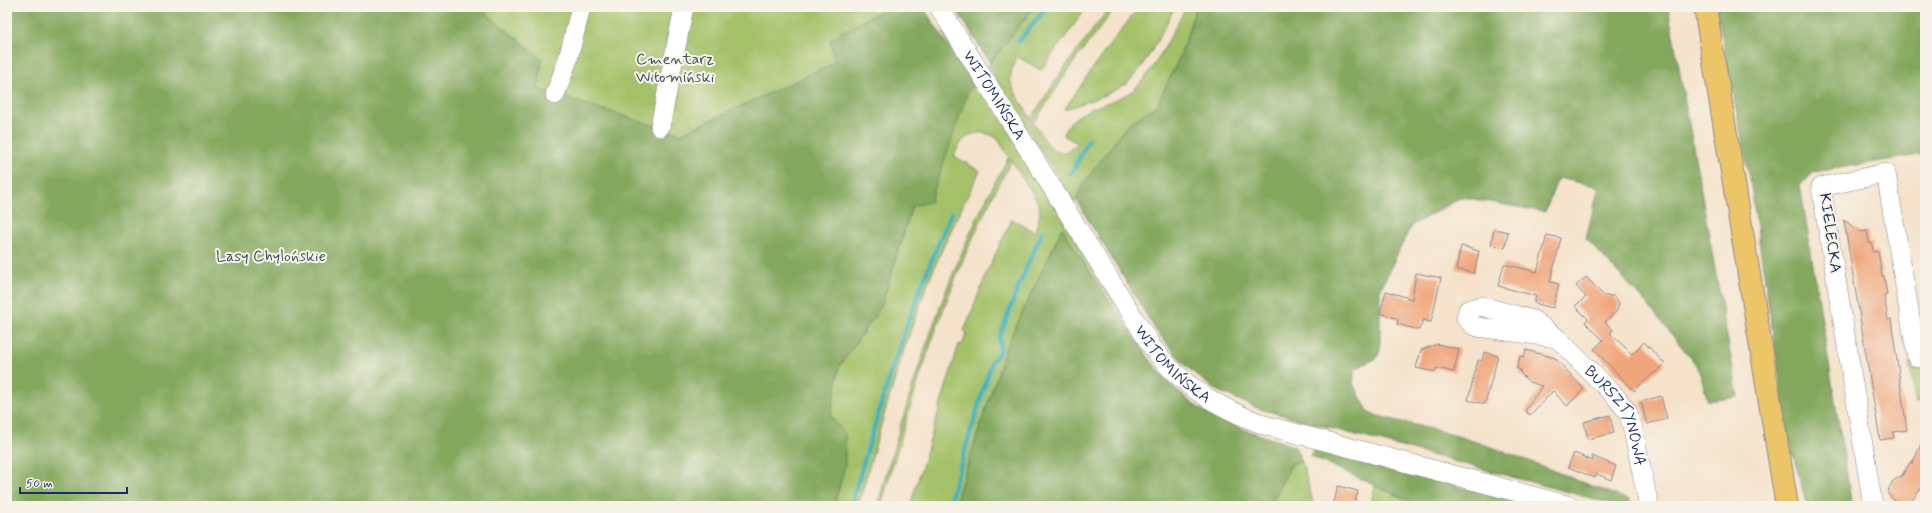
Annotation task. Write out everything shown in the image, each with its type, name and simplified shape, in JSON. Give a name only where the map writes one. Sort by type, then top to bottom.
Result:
[{"type":"main road","points":[[1704,7],[1787,506]]},
{"type":"street","points":[[555,95],[568,59],[581,7]]},
{"type":"street","points":[[660,128],[684,7]]},
{"type":"street","name":"WITOMIŃSKA","points":[[939,7],[1148,340],[1164,363],[1185,383],[1219,406],[1264,425],[1570,506]]},
{"type":"street","name":"KIELECKA","points":[[1873,506],[1821,186],[1886,172],[1917,358]]},
{"type":"street","name":"BURSZTYNOWA","points":[[1557,338],[1616,397],[1627,411],[1639,450],[1649,506]]},
{"type":"green space","name":"Lasy Chylońskie","points":[[7,7],[478,7],[542,59],[538,89],[680,134],[835,63],[830,39],[888,7],[923,7],[973,84],[968,92],[930,202],[912,206],[881,307],[839,367],[831,417],[845,434],[845,465],[834,506],[7,506]]},
{"type":"green space","name":"Cmentarz Witomiński","points":[[478,7],[888,7],[830,39],[835,63],[680,134],[538,89],[542,59]]},
{"type":"green space","points":[[955,7],[1034,7],[990,63]]},
{"type":"green space","points":[[1034,7],[1087,7],[1041,70],[1016,56],[1011,73],[1011,83],[1013,88],[1038,129],[1053,149],[1063,152],[1069,150],[1077,143],[1063,135],[1075,118],[1124,95],[1141,83],[1156,63],[1186,7],[1196,7],[1181,54],[1157,105],[1128,124],[1083,184],[1074,203],[988,66]]},
{"type":"green space","points":[[1110,7],[1116,7],[1076,59],[1035,121],[1032,117],[1062,71]]},
{"type":"green space","points":[[1139,7],[1175,7],[1140,69],[1126,84],[1119,88],[1064,110],[1099,59]]},
{"type":"green space","points":[[1196,7],[1668,7],[1738,397],[1708,401],[1698,367],[1648,305],[1586,238],[1599,187],[1558,178],[1545,212],[1462,197],[1411,226],[1380,290],[1380,350],[1377,358],[1355,369],[1353,384],[1370,414],[1444,432],[1506,452],[1630,500],[1629,506],[1620,506],[1260,409],[1218,391],[1205,382],[1185,365],[1157,332],[1076,200],[1083,184],[1128,124],[1157,105],[1181,54]]},
{"type":"green space","points":[[1716,7],[1925,7],[1925,154],[1814,172],[1800,185],[1852,506],[1807,506],[1788,436],[1750,180]]},
{"type":"green space","points":[[943,33],[948,35],[1122,312],[1118,315],[1062,229],[1007,345],[954,506],[910,506],[959,344],[962,345],[967,333],[964,331],[987,272],[1012,219],[1035,232],[1040,214],[1039,204],[997,138],[983,133],[976,133],[966,138],[957,149],[954,156],[980,171],[964,202],[923,296],[896,374],[858,506],[834,506],[845,465],[831,417],[839,367],[881,307],[912,206],[968,92],[974,83]]},
{"type":"green space","points":[[1008,158],[1011,162],[989,203],[952,287],[921,373],[881,506],[877,506],[917,372],[932,328],[966,242]]},
{"type":"green space","points":[[1062,228],[1117,315],[1120,314],[1138,342],[1168,382],[1193,404],[1207,413],[1239,427],[1295,447],[1302,462],[1292,463],[1270,506],[954,506],[1007,345]]},
{"type":"green space","points":[[1925,362],[1924,400],[1916,403],[1909,363]]},
{"type":"green space","points":[[1314,448],[1343,457],[1536,506],[1426,506],[1412,502],[1310,456]]},
{"type":"green space","points":[[1302,462],[1314,506],[1270,506],[1292,463]]},
{"type":"green space","points":[[1375,486],[1412,502],[1426,506],[1370,506]]},
{"type":"building","points":[[1844,220],[1860,232],[1867,231],[1869,243],[1872,243],[1873,252],[1878,251],[1882,276],[1884,276],[1887,295],[1884,295],[1888,320],[1891,319],[1907,430],[1893,432],[1894,438],[1880,440]]},
{"type":"building","points":[[1494,229],[1508,232],[1505,248],[1491,245]]},
{"type":"building","points":[[1547,235],[1561,238],[1550,282],[1559,284],[1553,308],[1534,303],[1536,296],[1498,286],[1504,264],[1537,272]]},
{"type":"building","points":[[1461,246],[1479,251],[1474,273],[1456,269]]},
{"type":"building","points":[[1416,273],[1441,278],[1431,322],[1423,320],[1419,330],[1397,324],[1398,319],[1380,313],[1386,291],[1412,299]]},
{"type":"building","points":[[1586,277],[1604,296],[1614,296],[1619,303],[1617,311],[1605,322],[1613,330],[1610,333],[1632,354],[1644,342],[1665,364],[1634,391],[1594,349],[1603,340],[1585,322],[1588,319],[1575,306],[1586,297],[1576,286]]},
{"type":"building","points":[[1437,344],[1459,349],[1454,372],[1436,368],[1435,372],[1416,368],[1421,350]]},
{"type":"building","points":[[1526,350],[1555,358],[1584,389],[1567,406],[1553,391],[1530,415],[1525,411],[1542,386],[1529,382],[1520,373],[1521,370],[1517,369],[1520,356],[1524,357]]},
{"type":"building","points":[[1484,352],[1498,356],[1485,404],[1468,400],[1478,360],[1482,361]]},
{"type":"building","points":[[1661,396],[1667,419],[1647,424],[1641,402]]},
{"type":"building","points":[[1610,415],[1614,433],[1588,439],[1584,422]]},
{"type":"building","points":[[1925,436],[1925,482],[1911,502],[1901,505],[1888,494],[1889,488],[1893,481],[1901,477],[1912,460],[1912,464]]},
{"type":"building","points":[[1574,453],[1593,461],[1592,456],[1616,466],[1611,480],[1597,474],[1595,478],[1568,467]]},
{"type":"building","points":[[1338,486],[1358,491],[1354,506],[1333,506]]},
{"type":"waterway","points":[[1018,42],[1047,7]]},
{"type":"waterway","points":[[1071,174],[1089,139]]},
{"type":"waterway","points":[[851,506],[884,394],[908,321],[936,249],[952,213]]},
{"type":"waterway","points":[[948,506],[992,361],[999,351],[999,339],[1019,285],[1042,232]]}]
